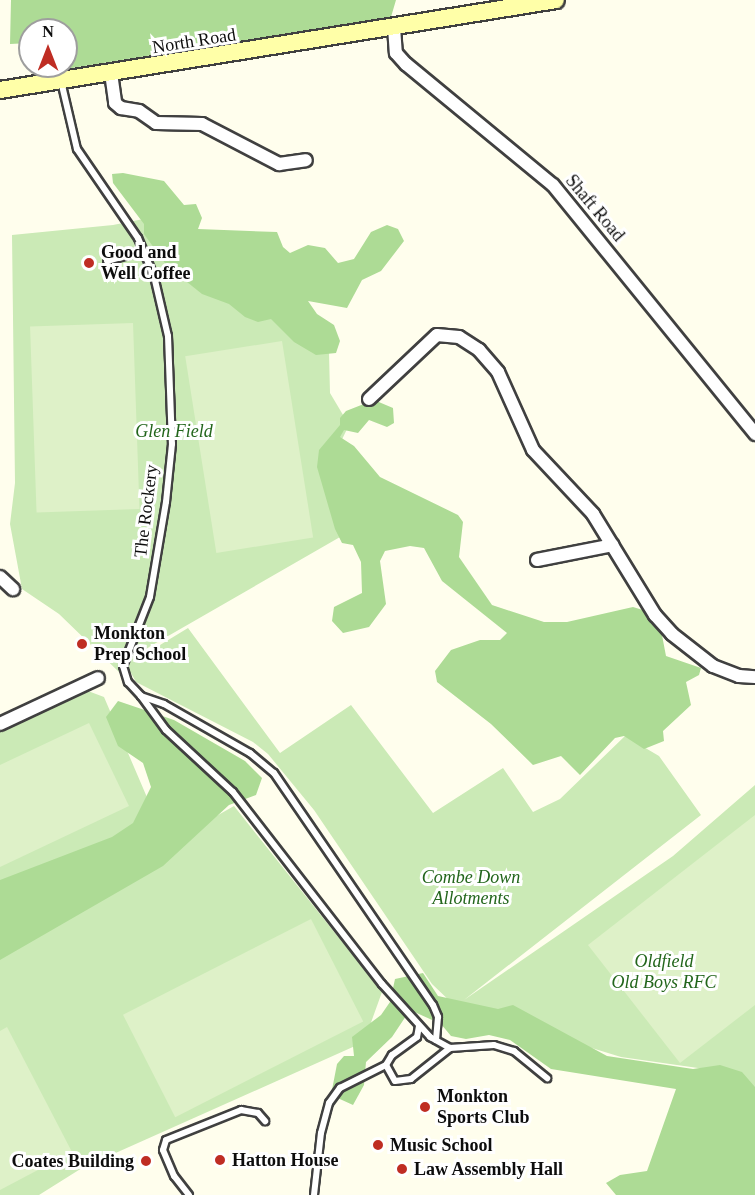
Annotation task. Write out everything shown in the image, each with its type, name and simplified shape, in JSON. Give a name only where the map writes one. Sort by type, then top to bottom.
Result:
[{"type":"street","name":"North Road","points":[[0,90],[556,0]]},
{"type":"street","name":"Shaft Road","points":[[394,27],[396,52],[406,64],[554,185],[755,434]]},
{"type":"street","points":[[111,73],[115,104],[121,108],[139,111],[156,123],[202,124],[279,164],[306,160]]},
{"type":"street","points":[[369,399],[429,340],[437,335],[459,337],[491,362],[533,450],[593,514],[642,597],[672,634],[713,666],[739,676],[755,677]]},
{"type":"street","points":[[537,560],[613,545]]},
{"type":"street","points":[[0,577],[13,589]]},
{"type":"street","points":[[0,724],[98,678]]},
{"type":"lane","name":"The Rockery","points":[[61,81],[77,149],[118,206],[143,251],[168,336],[173,424],[160,556],[150,597],[123,666],[128,682],[166,730],[233,792],[382,984],[419,1026],[450,1048]]},
{"type":"lane","points":[[107,261],[143,251]]},
{"type":"lane","points":[[141,696],[240,747],[274,773],[433,1005],[438,1017],[436,1040]]},
{"type":"lane","points":[[314,1195],[321,1133],[329,1103],[340,1088],[386,1065],[392,1055],[417,1037],[419,1026]]},
{"type":"lane","points":[[386,1065],[395,1081],[411,1078],[450,1048],[494,1045],[514,1051],[547,1078]]},
{"type":"lane","points":[[189,1195],[174,1176],[163,1150],[166,1140],[241,1110],[258,1113],[265,1121]]},
{"type":"green space","points":[[11,0],[396,0],[391,17],[78,67],[78,18],[18,18],[18,44],[10,44]]},
{"type":"green space","points":[[123,173],[164,181],[184,205],[196,204],[202,218],[198,229],[277,232],[283,247],[290,253],[308,245],[325,248],[338,263],[354,259],[371,232],[387,225],[398,229],[404,241],[381,271],[362,280],[347,308],[308,301],[317,314],[334,325],[340,341],[336,353],[316,355],[294,342],[271,319],[258,322],[245,317],[229,304],[202,294],[167,266],[144,234],[144,224],[113,183],[112,174]]},
{"type":"green space","points":[[169,214],[329,352],[330,393],[349,425],[331,462],[347,533],[149,647],[132,662],[188,628],[280,753],[351,705],[433,813],[503,768],[533,812],[560,799],[625,736],[659,756],[701,815],[464,1000],[673,856],[755,785],[755,1090],[705,1069],[621,1057],[455,1006],[432,984],[314,810],[268,754],[253,742],[136,682],[131,673],[119,672],[59,614],[22,589],[10,524],[15,483],[12,235],[113,225]]},
{"type":"green space","points":[[133,323],[139,509],[37,512],[30,327]]},
{"type":"green space","points":[[282,341],[313,538],[216,553],[185,356]]},
{"type":"green space","points":[[374,400],[393,408],[394,423],[387,427],[369,420],[358,433],[344,430],[340,437],[354,446],[380,477],[458,515],[463,522],[459,557],[492,605],[544,622],[567,622],[633,607],[646,611],[661,630],[666,656],[701,668],[699,675],[686,682],[691,705],[663,731],[664,741],[644,749],[624,736],[615,738],[580,775],[561,756],[533,765],[491,724],[437,682],[435,671],[451,650],[480,640],[500,640],[507,633],[442,581],[424,548],[410,546],[385,551],[380,561],[386,604],[369,627],[343,633],[332,621],[334,607],[362,593],[361,562],[353,545],[342,543],[335,529],[317,467],[319,450],[340,425],[340,418],[346,411]]},
{"type":"green space","points":[[88,691],[104,697],[167,844],[234,806],[382,992],[364,1042],[82,1168],[39,1195],[0,1195],[0,731]]},
{"type":"green space","points":[[118,701],[174,720],[245,761],[262,778],[256,795],[229,805],[163,866],[0,960],[0,880],[112,837],[133,823],[151,787],[143,763],[118,746],[106,717]]},
{"type":"green space","points":[[89,723],[129,806],[0,867],[0,765]]},
{"type":"green space","name":"Oldfield Old Boys RFC","points":[[755,815],[755,1005],[680,1063],[588,945]]},
{"type":"green space","points":[[311,919],[363,1021],[175,1117],[123,1015]]},
{"type":"green space","points":[[423,973],[438,996],[498,1009],[513,1005],[607,1056],[693,1069],[720,1065],[742,1072],[755,1087],[755,1195],[616,1195],[606,1183],[620,1175],[647,1171],[676,1089],[551,1069],[510,1040],[489,1035],[466,1039],[451,1036],[441,1024],[410,1010],[392,1037],[366,1062],[364,1085],[353,1105],[331,1095],[337,1064],[344,1056],[354,1056],[352,1037],[381,1015],[390,1002],[395,979]]},
{"type":"green space","points":[[7,1027],[72,1152],[0,1190],[0,1031]]},
{"type":"place","name":"Good and Well Coffee","points":[[89,263]]},
{"type":"place","name":"Monkton Prep School","points":[[82,644]]},
{"type":"place","name":"Monkton Sports Club","points":[[425,1107]]},
{"type":"place","name":"Music School","points":[[378,1145]]},
{"type":"place","name":"Hatton House","points":[[220,1160]]},
{"type":"place","name":"Coates Building","points":[[146,1161]]},
{"type":"place","name":"Law Assembly Hall","points":[[402,1169]]},
{"type":"park label","name":"Glen Field","points":[[174,431]]},
{"type":"park label","name":"Combe Down Allotments","points":[[471,888]]}]
